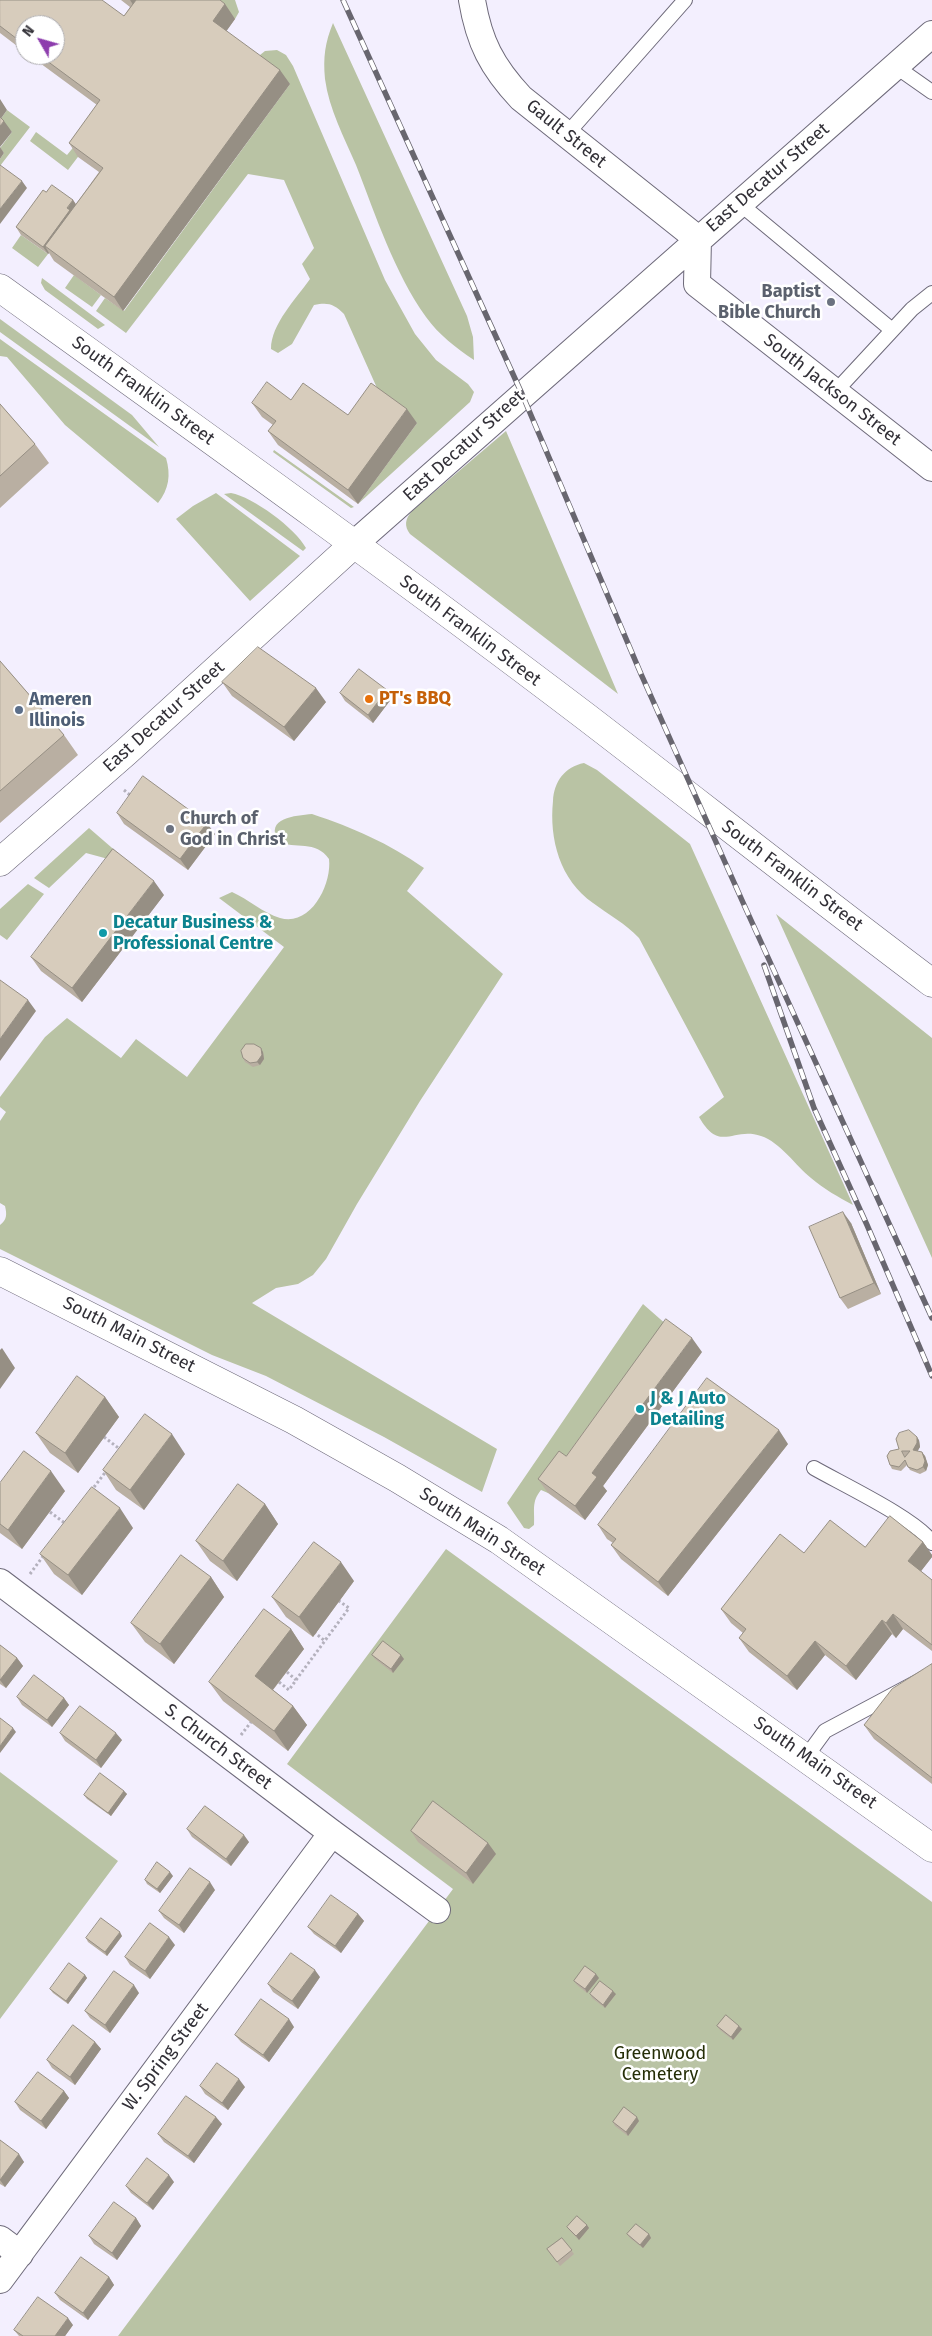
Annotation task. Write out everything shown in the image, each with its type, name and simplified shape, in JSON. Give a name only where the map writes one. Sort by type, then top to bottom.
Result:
[{"type":"main road","name":"South Franklin Street","points":[[0,288],[584,715],[785,872],[932,983]]},
{"type":"main road","name":"East Decatur Street","points":[[0,862],[119,758],[353,545]]},
{"type":"main road","name":"South Main Street","points":[[0,1271],[232,1388],[397,1478],[499,1540],[932,1848]]},
{"type":"street","name":"Gault Street","points":[[472,0],[477,28],[490,59],[504,80],[521,98],[698,240]]},
{"type":"street","name":"East Decatur Street","points":[[353,545],[932,34]]},
{"type":"street","name":"South Jackson Street","points":[[698,240],[697,284],[932,468]]},
{"type":"street","name":"S. Church Street","points":[[0,1582],[332,1833],[438,1910]]},
{"type":"street","name":"W. Spring Street","points":[[0,2280],[10,2247],[332,1833]]},
{"type":"lane","points":[[566,135],[685,0]]},
{"type":"lane","points":[[895,66],[932,92]]},
{"type":"lane","points":[[739,203],[892,330]]},
{"type":"lane","points":[[835,392],[912,309],[932,293]]},
{"type":"lane","points":[[814,1468],[903,1518],[928,1535],[932,1543]]},
{"type":"lane","points":[[806,1757],[825,1731],[932,1674]]},
{"type":"path","points":[[124,790],[135,798]]},
{"type":"path","points":[[104,1437],[122,1450]]},
{"type":"path","points":[[116,1457],[125,1446]]},
{"type":"path","points":[[90,1492],[111,1464]]},
{"type":"path","points":[[50,1512],[66,1525]]},
{"type":"path","points":[[61,1532],[71,1518]]},
{"type":"path","points":[[30,1574],[46,1553]]},
{"type":"path","points":[[279,1682],[289,1690],[349,1608],[339,1601]]},
{"type":"path","points":[[310,1629],[325,1641]]},
{"type":"path","points":[[286,1672],[296,1680]]},
{"type":"path","points":[[241,1735],[251,1722]]},
{"type":"green space","points":[[212,0],[235,0],[239,12],[235,19]]},
{"type":"green space","points":[[333,23],[467,316],[473,337],[474,360],[436,330],[415,300],[395,263],[338,123],[327,90],[324,64],[326,44]]},
{"type":"green space","points":[[277,50],[286,55],[293,66],[385,280],[415,334],[436,360],[468,384],[474,392],[470,402],[358,504],[417,423],[381,397],[344,314],[334,306],[327,304],[314,305],[292,344],[278,353],[271,349],[275,330],[280,321],[310,279],[302,264],[314,248],[284,180],[248,174],[126,333],[96,311],[105,298],[124,311],[290,84],[255,59],[265,51]]},
{"type":"green space","points":[[7,110],[30,127],[0,166],[0,159],[4,153],[0,148],[12,132],[0,120]]},
{"type":"green space","points":[[36,132],[67,155],[76,144],[87,145],[68,170],[30,141]]},
{"type":"green space","points":[[21,235],[48,254],[38,267],[12,248]]},
{"type":"green space","points":[[74,275],[101,295],[92,307],[65,288]]},
{"type":"green space","points":[[42,278],[105,325],[98,329],[45,290],[41,283]]},
{"type":"green space","points":[[0,319],[132,415],[159,447],[0,332]]},
{"type":"green space","points":[[0,339],[166,458],[168,482],[165,492],[158,503],[65,425],[7,357],[0,356]]},
{"type":"green space","points":[[506,431],[618,694],[410,534],[407,528],[407,520],[412,511]]},
{"type":"green space","points":[[274,450],[354,507],[351,508],[273,452]]},
{"type":"green space","points":[[216,493],[300,556],[250,601],[176,519],[193,506]]},
{"type":"green space","points":[[231,493],[250,500],[273,514],[301,540],[306,548],[303,551],[224,494]]},
{"type":"green space","points":[[584,763],[597,770],[690,844],[853,1205],[816,1182],[775,1143],[768,1139],[751,1134],[720,1137],[707,1128],[699,1117],[724,1097],[639,938],[623,923],[582,894],[572,883],[559,858],[553,830],[554,794],[558,781],[562,776],[571,768]]},
{"type":"green space","points":[[312,814],[370,837],[424,868],[407,891],[503,974],[420,1101],[326,1259],[313,1275],[298,1284],[276,1288],[252,1303],[497,1449],[482,1492],[384,1437],[266,1376],[212,1355],[0,1249],[0,1225],[4,1221],[6,1214],[5,1206],[0,1203],[0,1121],[6,1112],[0,1107],[0,1097],[45,1037],[67,1018],[121,1058],[136,1039],[187,1077],[284,947],[219,898],[232,892],[280,918],[291,919],[301,916],[310,910],[323,891],[327,880],[329,859],[324,853],[312,847],[278,842],[275,827],[284,819]]},
{"type":"green space","points":[[89,828],[126,860],[123,863],[86,853],[49,888],[34,878]]},
{"type":"green space","points":[[28,884],[44,894],[7,940],[0,935],[0,909]]},
{"type":"green space","points":[[776,914],[932,1038],[932,1258]]},
{"type":"green space","points":[[643,1304],[676,1333],[548,1493],[541,1490],[534,1507],[534,1525],[529,1529],[524,1528],[507,1503]]},
{"type":"green space","name":"Greenwood Cemetery","points":[[446,1549],[932,1902],[932,2336],[118,2336],[453,1889],[287,1764]]},
{"type":"green space","points":[[0,1772],[118,1861],[0,2019]]},
{"type":"building","points":[[0,0],[102,0],[124,16],[136,0],[220,0],[225,4],[213,21],[280,70],[114,297],[45,246],[103,168],[69,143],[100,100],[53,65],[65,65],[65,15],[15,15],[15,37],[0,26]]},
{"type":"building","points":[[0,117],[4,121],[0,126]]},
{"type":"building","points":[[0,165],[22,181],[0,209]]},
{"type":"building","points":[[52,185],[73,200],[67,208],[70,210],[43,247],[16,227],[43,190],[46,192]]},
{"type":"building","points":[[267,382],[291,400],[303,383],[348,415],[371,383],[407,409],[348,490],[268,431],[276,421],[252,403]]},
{"type":"building","points":[[0,404],[35,444],[0,476]]},
{"type":"building","points":[[258,647],[316,688],[284,727],[222,682]]},
{"type":"building","name":"Ameren Illinois","points":[[0,661],[64,735],[0,791]]},
{"type":"building","name":"PT's BBQ","points":[[359,669],[387,690],[368,715],[340,693]]},
{"type":"building","name":"Church of God in Christ","points":[[143,776],[207,823],[180,859],[117,813]]},
{"type":"building","name":"Decatur Business & Professional Centre","points":[[113,849],[154,881],[72,988],[31,957]]},
{"type":"building","points":[[0,980],[28,1000],[0,1039]]},
{"type":"building","points":[[246,1044],[254,1044],[261,1048],[262,1055],[257,1062],[250,1063],[243,1058],[241,1051]]},
{"type":"building","points":[[843,1212],[874,1283],[840,1298],[809,1227]]},
{"type":"building","points":[[666,1319],[692,1338],[592,1473],[597,1477],[575,1506],[538,1479],[559,1451],[566,1456]]},
{"type":"building","points":[[77,1376],[105,1397],[65,1453],[36,1433]]},
{"type":"building","points":[[707,1378],[779,1430],[658,1582],[611,1545],[616,1539],[598,1525]]},
{"type":"building","points":[[145,1414],[172,1434],[130,1490],[103,1470]]},
{"type":"building","points":[[909,1430],[917,1437],[917,1443],[913,1450],[922,1452],[925,1461],[923,1467],[917,1470],[908,1467],[905,1460],[899,1467],[890,1465],[887,1456],[890,1451],[899,1449],[896,1439],[899,1433]],"holes":[[[902,1451],[910,1451],[905,1457]]]},
{"type":"building","points":[[24,1451],[51,1471],[8,1530],[0,1524],[0,1483]]},
{"type":"building","points":[[238,1484],[265,1504],[223,1561],[196,1541]]},
{"type":"building","points":[[92,1487],[120,1508],[68,1575],[40,1554]]},
{"type":"building","points":[[890,1516],[923,1542],[908,1561],[932,1580],[932,1645],[893,1614],[886,1623],[882,1620],[846,1666],[815,1641],[787,1676],[739,1638],[746,1629],[721,1609],[780,1534],[804,1553],[830,1520],[865,1547]]},
{"type":"building","points":[[314,1542],[341,1562],[299,1617],[272,1597]]},
{"type":"building","points":[[181,1555],[211,1577],[160,1644],[131,1623]]},
{"type":"building","points":[[264,1609],[291,1629],[255,1676],[293,1706],[274,1731],[209,1682]]},
{"type":"building","points":[[383,1641],[401,1655],[391,1669],[372,1655]]},
{"type":"building","points":[[0,1645],[17,1658],[0,1680]]},
{"type":"building","points":[[932,1664],[932,1778],[864,1725],[892,1689]]},
{"type":"building","points":[[34,1675],[64,1698],[47,1720],[17,1697]]},
{"type":"building","points":[[80,1706],[116,1733],[96,1760],[60,1733]]},
{"type":"building","points":[[0,1718],[13,1728],[0,1746]]},
{"type":"building","points":[[100,1773],[124,1791],[108,1813],[84,1795]]},
{"type":"building","points":[[433,1801],[488,1843],[466,1873],[411,1831]]},
{"type":"building","points":[[205,1806],[244,1835],[226,1859],[187,1829]]},
{"type":"building","points":[[157,1862],[170,1872],[157,1889],[145,1880]]},
{"type":"building","points":[[190,1868],[210,1882],[179,1925],[159,1911]]},
{"type":"building","points":[[331,1895],[358,1914],[335,1946],[308,1927]]},
{"type":"building","points":[[101,1918],[120,1932],[105,1952],[86,1938]]},
{"type":"building","points":[[150,1923],[169,1937],[145,1971],[125,1957]]},
{"type":"building","points":[[291,1953],[315,1970],[292,2001],[268,1984]]},
{"type":"building","points":[[69,1963],[85,1975],[66,2001],[50,1989]]},
{"type":"building","points":[[585,1966],[596,1974],[585,1989],[574,1981]]},
{"type":"building","points":[[114,1971],[134,1985],[105,2025],[85,2011]]},
{"type":"building","points":[[600,1981],[613,1991],[603,2005],[590,1994]]},
{"type":"building","points":[[261,1999],[289,2019],[263,2055],[235,2035]]},
{"type":"building","points":[[726,2015],[739,2026],[731,2037],[717,2026]]},
{"type":"building","points":[[73,2025],[95,2042],[70,2077],[47,2060]]},
{"type":"building","points":[[217,2063],[239,2079],[222,2103],[200,2086]]},
{"type":"building","points":[[38,2072],[64,2091],[41,2121],[15,2102]]},
{"type":"building","points":[[186,2096],[216,2117],[188,2156],[158,2134]]},
{"type":"building","points":[[624,2107],[637,2117],[626,2132],[613,2122]]},
{"type":"building","points":[[0,2140],[19,2154],[0,2180]]},
{"type":"building","points":[[147,2158],[169,2175],[147,2203],[126,2186]]},
{"type":"building","points":[[114,2202],[136,2218],[112,2253],[89,2236]]},
{"type":"building","points":[[577,2216],[587,2225],[576,2236],[567,2227]]},
{"type":"building","points":[[636,2224],[649,2234],[640,2245],[627,2234]]},
{"type":"building","points":[[562,2238],[572,2250],[557,2262],[547,2249]]},
{"type":"building","points":[[81,2257],[109,2277],[83,2313],[55,2293]]},
{"type":"building","points":[[38,2297],[68,2318],[55,2336],[23,2336],[14,2330]]},
{"type":"railway","points":[[343,0],[522,394],[641,674],[745,907],[932,1318]]},
{"type":"railway","points":[[764,965],[814,1108],[932,1376]]},
{"type":"place","name":"Baptist Bible Church","points":[[831,302]]},
{"type":"place","name":"PT's BBQ","points":[[369,699]]},
{"type":"place","name":"Ameren Illinois","points":[[19,710]]},
{"type":"place","name":"Church of God in Christ","points":[[170,829]]},
{"type":"place","name":"Decatur Business & Professional Centre","points":[[103,933]]},
{"type":"place","name":"J & J Auto Detailing","points":[[640,1409]]}]
